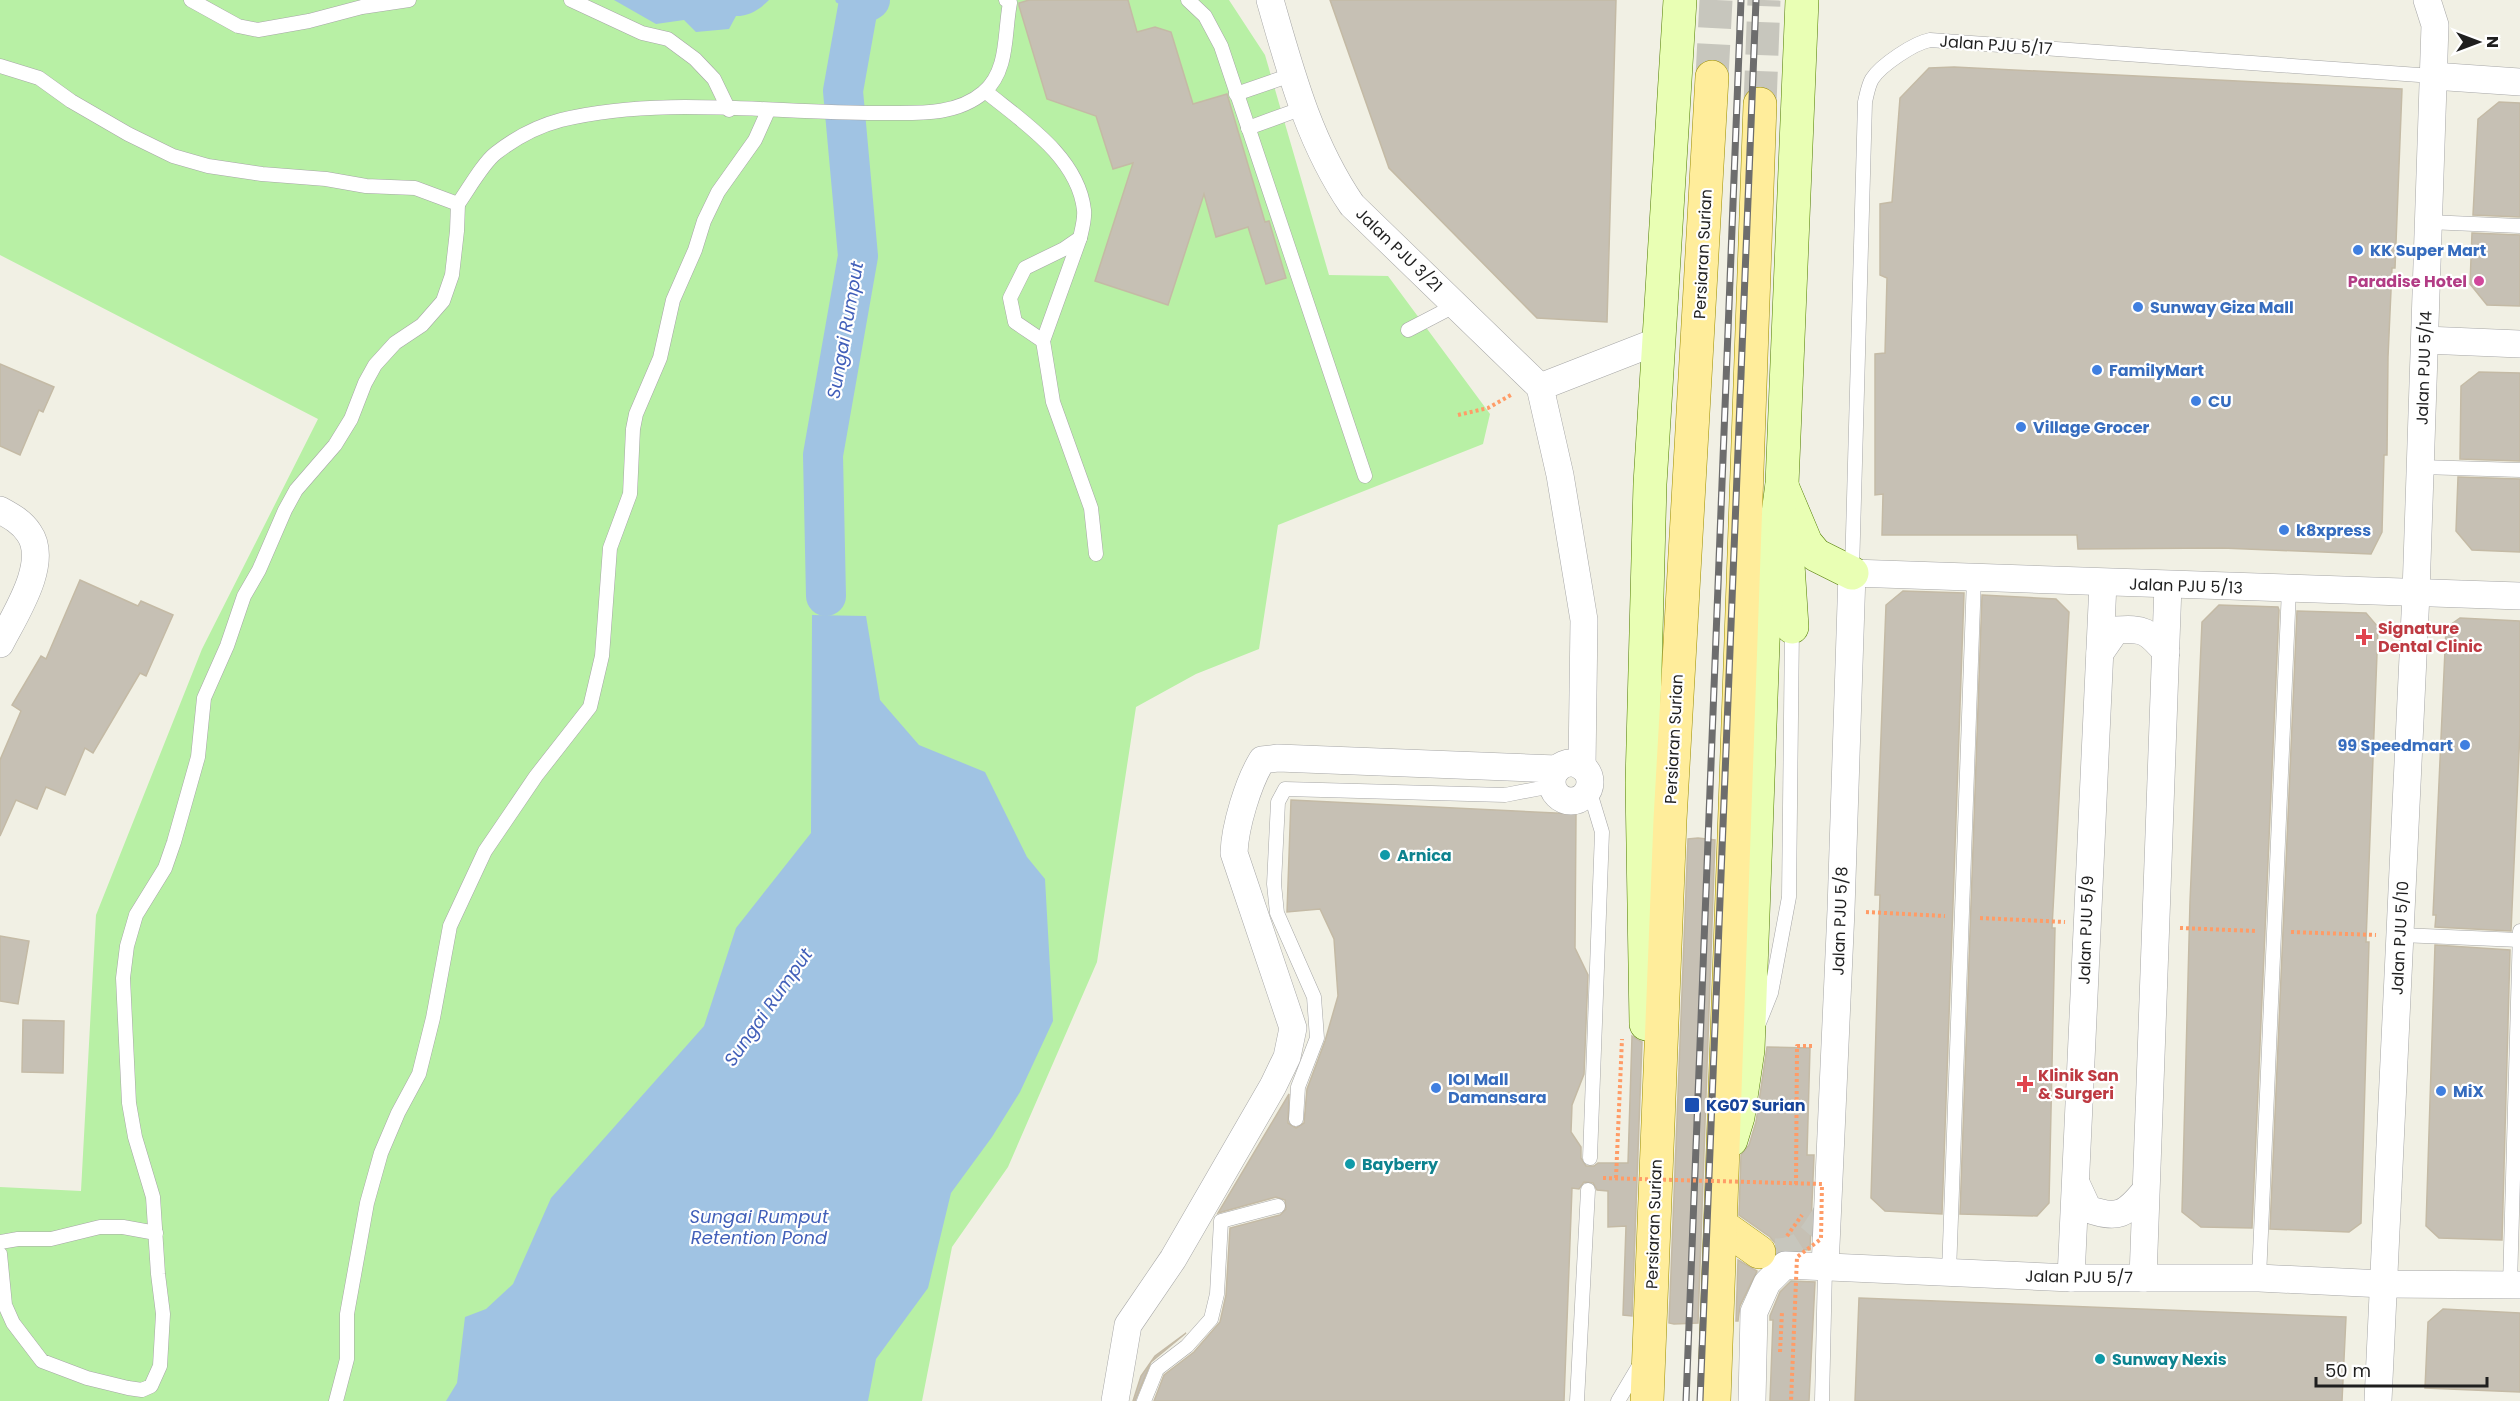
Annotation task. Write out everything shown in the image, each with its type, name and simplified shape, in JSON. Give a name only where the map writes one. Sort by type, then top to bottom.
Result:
[{"type":"main road","name":"Persiaran Surian","points":[[1634,1031],[1650,484],[1680,0]]},
{"type":"main road","points":[[1677,37],[1696,0]]},
{"type":"main road","points":[[1722,1167],[1738,1117],[1748,1050],[1764,616],[1782,484],[1800,31],[1786,0]]},
{"type":"main road","points":[[1800,31],[1816,0]]},
{"type":"main road","name":"Persiaran Surian","points":[[1647,1401],[1670,809],[1712,77]]},
{"type":"main road","points":[[1714,1401],[1760,105]]},
{"type":"main road","points":[[1782,484],[1806,543],[1816,555],[1852,573]]},
{"type":"main road","points":[[1782,484],[1792,627]]},
{"type":"main road","points":[[1634,1031],[1658,1117]]},
{"type":"main road","points":[[1721,1225],[1767,1252]]},
{"type":"main road","points":[[1716,1350],[1731,1401]]},
{"type":"street","name":"Jalan PJU 3/21","points":[[1270,0],[1291,75],[1303,108],[1330,173],[1352,205],[1374,229],[1456,304],[1540,387]]},
{"type":"street","points":[[2431,13],[2447,0]]},
{"type":"street","name":"Jalan PJU 5/14","points":[[2416,593],[2433,76],[2431,13]]},
{"type":"street","name":"Jalan PJU 5/17","points":[[2433,76],[2520,82]]},
{"type":"street","points":[[2425,340],[2520,344]]},
{"type":"street","points":[[1115,1401],[1128,1325],[1173,1259],[1274,1086],[1287,1057],[1293,1028],[1234,853],[1234,839],[1255,771],[1262,760],[1289,759],[1570,778],[1584,620],[1560,475],[1540,387],[1658,341]]},
{"type":"street","points":[[0,510],[18,520],[30,534],[37,552],[33,573],[0,644]]},
{"type":"street","name":"Jalan PJU 5/13","points":[[1852,573],[2520,596]]},
{"type":"street","name":"Jalan PJU 5/8","points":[[1825,1268],[1841,910],[1852,573]]},
{"type":"street","name":"Jalan PJU 5/9","points":[[2072,1278],[2103,583]]},
{"type":"street","points":[[2143,1278],[2169,585]]},
{"type":"street","name":"Jalan PJU 5/10","points":[[2378,1401],[2416,593]]},
{"type":"street","points":[[2100,653],[2116,630],[2134,628],[2148,632],[2166,652]]},
{"type":"street","points":[[2076,1183],[2088,1209],[2106,1215],[2128,1211],[2145,1191]]},
{"type":"street","name":"Jalan PJU 5/7","points":[[1752,1401],[1754,1312],[1767,1283],[1785,1265],[2072,1278],[2259,1278],[2383,1284],[2515,1285]]},
{"type":"lane","points":[[190,0],[238,26],[265,30],[362,7],[409,0]]},
{"type":"lane","points":[[571,0],[642,33],[668,39],[694,59],[714,79],[729,110]]},
{"type":"lane","points":[[0,1254],[5,1305],[13,1323],[42,1361],[87,1378],[142,1390],[153,1383],[162,1353],[163,1314],[153,1197],[135,1137],[129,1103],[123,978],[127,946],[136,915],[165,868],[174,842],[198,758],[204,698],[227,646],[244,597],[259,570],[289,502],[335,445],[351,419],[375,364],[395,343],[422,325],[443,301],[452,275],[458,204],[494,155],[525,135],[559,120],[650,108],[855,114],[924,113],[947,110],[967,103],[985,91],[1000,67],[1006,48],[1006,24],[1010,3],[1006,0]]},
{"type":"lane","points":[[1188,0],[1205,16],[1221,46],[1365,476]]},
{"type":"lane","name":"Jalan PJU 5/17","points":[[1852,573],[1865,102],[1873,77],[1909,48],[1919,42],[1930,40],[2433,76]]},
{"type":"lane","points":[[0,66],[39,78],[71,101],[128,134],[173,156],[208,166],[262,174],[326,178],[366,186],[416,188],[458,204]]},
{"type":"lane","points":[[1236,94],[1291,75]]},
{"type":"lane","points":[[985,91],[1030,128],[1074,176],[1084,211],[1080,238],[1043,341],[1053,402],[1091,508],[1096,554]]},
{"type":"lane","points":[[1248,128],[1303,108]]},
{"type":"lane","points":[[336,1401],[347,1359],[347,1314],[368,1203],[381,1153],[398,1113],[419,1074],[433,1018],[450,926],[484,851],[536,776],[590,707],[602,656],[610,548],[630,494],[633,429],[636,414],[652,381],[660,358],[673,300],[704,221],[718,192],[755,140],[768,111]]},
{"type":"lane","points":[[2428,222],[2520,226]]},
{"type":"lane","points":[[1043,341],[1015,322],[1010,298],[1025,268],[1064,249],[1080,238]]},
{"type":"lane","points":[[1408,330],[1456,304]]},
{"type":"lane","points":[[2421,467],[2520,471]]},
{"type":"lane","points":[[1949,1273],[1974,578]]},
{"type":"lane","points":[[2259,1278],[2289,589]]},
{"type":"lane","points":[[1748,1050],[1771,993],[1789,897],[1792,627]]},
{"type":"lane","points":[[1296,1119],[1298,1087],[1317,1038],[1314,997],[1277,913],[1274,884],[1278,802],[1285,789],[1505,795],[1570,778],[1602,832],[1590,1158]]},
{"type":"lane","points":[[2515,1285],[2520,931]]},
{"type":"lane","points":[[2400,935],[2520,940]]},
{"type":"lane","points":[[1577,1401],[1588,1190]]},
{"type":"lane","points":[[1144,1401],[1157,1369],[1187,1346],[1211,1319],[1217,1294],[1221,1221],[1278,1206]]},
{"type":"lane","points":[[0,1242],[18,1239],[51,1239],[100,1227],[123,1227],[156,1233]]},
{"type":"lane","points":[[1822,1401],[1825,1268]]},
{"type":"lane","points":[[1618,1401],[1649,1350]]},
{"type":"lane","points":[[1716,1350],[1724,1401]]},
{"type":"path","points":[[1458,415],[1488,408],[1511,395]]},
{"type":"path","points":[[1616,1178],[1634,1031]]},
{"type":"path","points":[[1796,1184],[1797,1046]]},
{"type":"path","points":[[1603,1178],[1822,1184],[1821,1239],[1797,1257],[1791,1401]]},
{"type":"path","points":[[1780,1354],[1782,1307]]},
{"type":"green space","points":[[0,0],[1229,0],[1265,55],[1329,275],[1388,276],[1490,414],[1483,444],[1278,525],[1259,649],[1196,674],[1136,707],[1097,962],[1008,1167],[952,1247],[922,1401],[0,1401],[0,1187],[81,1191],[96,915],[202,649],[318,419],[0,255]]},
{"type":"water","points":[[614,0],[769,0],[746,15],[736,16],[729,29],[696,32],[684,20],[656,24]]},
{"type":"water","name":"Sungai Rumput Retention Pond","points":[[812,615],[866,616],[880,700],[919,745],[985,772],[1027,857],[1045,879],[1053,1021],[1020,1092],[992,1137],[951,1193],[928,1288],[876,1359],[868,1401],[446,1401],[457,1383],[465,1317],[486,1309],[513,1284],[551,1198],[704,1026],[736,928],[811,833]]},
{"type":"building","points":[[1029,0],[1128,0],[1137,32],[1155,27],[1171,32],[1193,104],[1227,94],[1265,222],[1269,221],[1286,278],[1266,284],[1248,227],[1216,237],[1204,194],[1168,305],[1095,281],[1133,163],[1113,169],[1096,116],[1047,99],[1019,6],[1019,3]]},
{"type":"building","points":[[1330,0],[1616,0],[1607,322],[1537,318],[1389,168]]},
{"type":"building","name":"Sunway Giza Mall","points":[[1954,67],[2402,89],[2395,268],[2392,268],[2387,455],[2384,455],[2382,532],[2371,554],[2222,548],[2078,549],[2077,535],[1882,535],[1883,494],[1875,495],[1875,354],[1885,353],[1887,278],[1880,275],[1880,204],[1892,202],[1900,98],[1929,68]]},
{"type":"building","points":[[2499,102],[2520,103],[2520,217],[2473,215],[2478,119]]},
{"type":"building","points":[[2472,233],[2520,235],[2520,306],[2487,305],[2470,284]]},
{"type":"building","points":[[0,364],[54,387],[43,412],[39,410],[20,455],[0,446]]},
{"type":"building","points":[[2479,372],[2520,373],[2520,461],[2460,459],[2461,386]]},
{"type":"building","points":[[2458,477],[2520,479],[2520,552],[2472,550],[2456,531]]},
{"type":"building","points":[[80,580],[138,606],[141,601],[173,615],[146,676],[140,673],[93,753],[85,748],[65,795],[46,787],[37,809],[16,800],[0,836],[0,760],[21,711],[12,705],[41,656],[46,659]]},
{"type":"building","points":[[1903,591],[1964,593],[1942,1214],[1885,1211],[1871,1198],[1880,895],[1875,895],[1886,605]]},
{"type":"building","points":[[1982,595],[2056,599],[2069,612],[2052,928],[2055,928],[2049,1203],[2037,1216],[1960,1214]]},
{"type":"building","points":[[2219,605],[2278,607],[2279,610],[2252,1228],[2201,1227],[2182,1212],[2190,902],[2202,622]]},
{"type":"building","points":[[2297,611],[2366,613],[2378,627],[2366,942],[2369,942],[2361,1223],[2349,1232],[2270,1229]]},
{"type":"building","points":[[2460,618],[2520,621],[2520,731],[2511,931],[2435,927],[2436,915],[2433,915],[2446,628]]},
{"type":"building","name":"IOI Mall Damansara","points":[[1291,800],[1576,814],[1575,948],[1588,975],[1584,1074],[1572,1105],[1571,1132],[1581,1147],[1581,1158],[1586,1166],[1594,1166],[1598,1163],[1628,1163],[1632,1036],[1642,1042],[1632,1316],[1623,1315],[1626,1226],[1608,1227],[1608,1191],[1597,1190],[1593,1183],[1584,1182],[1579,1189],[1572,1188],[1564,1401],[1154,1401],[1164,1375],[1194,1352],[1220,1322],[1226,1295],[1230,1228],[1280,1215],[1286,1209],[1285,1200],[1276,1197],[1218,1213],[1289,1094],[1288,1123],[1296,1128],[1304,1123],[1307,1089],[1325,1041],[1338,996],[1334,939],[1320,909],[1287,912]]},
{"type":"building","points":[[1688,839],[1715,840],[1698,1323],[1674,1324],[1669,1323]]},
{"type":"building","points":[[0,936],[29,941],[18,1004],[0,1001]]},
{"type":"building","points":[[2435,945],[2510,950],[2502,1240],[2439,1238],[2426,1226]]},
{"type":"building","points":[[23,1020],[64,1021],[63,1073],[22,1072]]},
{"type":"building","points":[[1767,1047],[1810,1048],[1807,1155],[1814,1155],[1810,1250],[1786,1249],[1777,1252],[1776,1244],[1770,1237],[1739,1215],[1741,1155],[1749,1145],[1756,1122]]},
{"type":"building","points":[[1738,1260],[1757,1271],[1740,1306],[1738,1321],[1736,1321]]},
{"type":"building","points":[[1791,1281],[1815,1282],[1809,1401],[1770,1401],[1773,1320],[1770,1320],[1770,1316],[1780,1292]]},
{"type":"building","name":"Sunway Nexis","points":[[1859,1298],[2346,1317],[2342,1401],[1855,1401]]},
{"type":"building","points":[[2443,1309],[2520,1313],[2520,1392],[2425,1388],[2428,1322]]},
{"type":"building","points":[[1186,1333],[1151,1362],[1135,1401],[1133,1401],[1141,1376],[1155,1356]]},
{"type":"waterway","points":[[839,0],[858,7]]},
{"type":"waterway","name":"Sungai Rumput","points":[[826,596],[823,455],[858,256],[843,91],[858,7],[870,0]]},
{"type":"tunnel","points":[[1712,77],[1716,0]]},
{"type":"tunnel","points":[[1760,104],[1764,0]]},
{"type":"tunnel","points":[[1775,1252],[1794,1249],[1801,1245],[1813,1234],[1828,1210]]},
{"type":"railway","points":[[1686,1401],[1741,0]]},
{"type":"railway","points":[[1700,1401],[1756,0]]},
{"type":"place","name":"KK Super Mart","points":[[2358,250]]},
{"type":"place","name":"Paradise Hotel","points":[[2479,281]]},
{"type":"place","name":"Sunway Giza Mall","points":[[2138,307]]},
{"type":"place","name":"FamilyMart","points":[[2097,370]]},
{"type":"place","name":"CU","points":[[2196,401]]},
{"type":"place","name":"Village Grocer","points":[[2021,427]]},
{"type":"place","name":"k8xpress","points":[[2284,530]]},
{"type":"place","name":"Signature Dental Clinic","points":[[2364,637]]},
{"type":"place","name":"99 Speedmart","points":[[2465,745]]},
{"type":"place","name":"Arnica","points":[[1385,855]]},
{"type":"place","name":"Klinik San & Surgeri","points":[[2025,1084]]},
{"type":"place","name":"IOI Mall Damansara","points":[[1436,1088]]},
{"type":"place","name":"MiX","points":[[2441,1091]]},
{"type":"place","name":"KG07 Surian","points":[[1692,1105]]},
{"type":"place","name":"Bayberry","points":[[1350,1164]]},
{"type":"place","name":"Sunway Nexis","points":[[2100,1359]]}]
